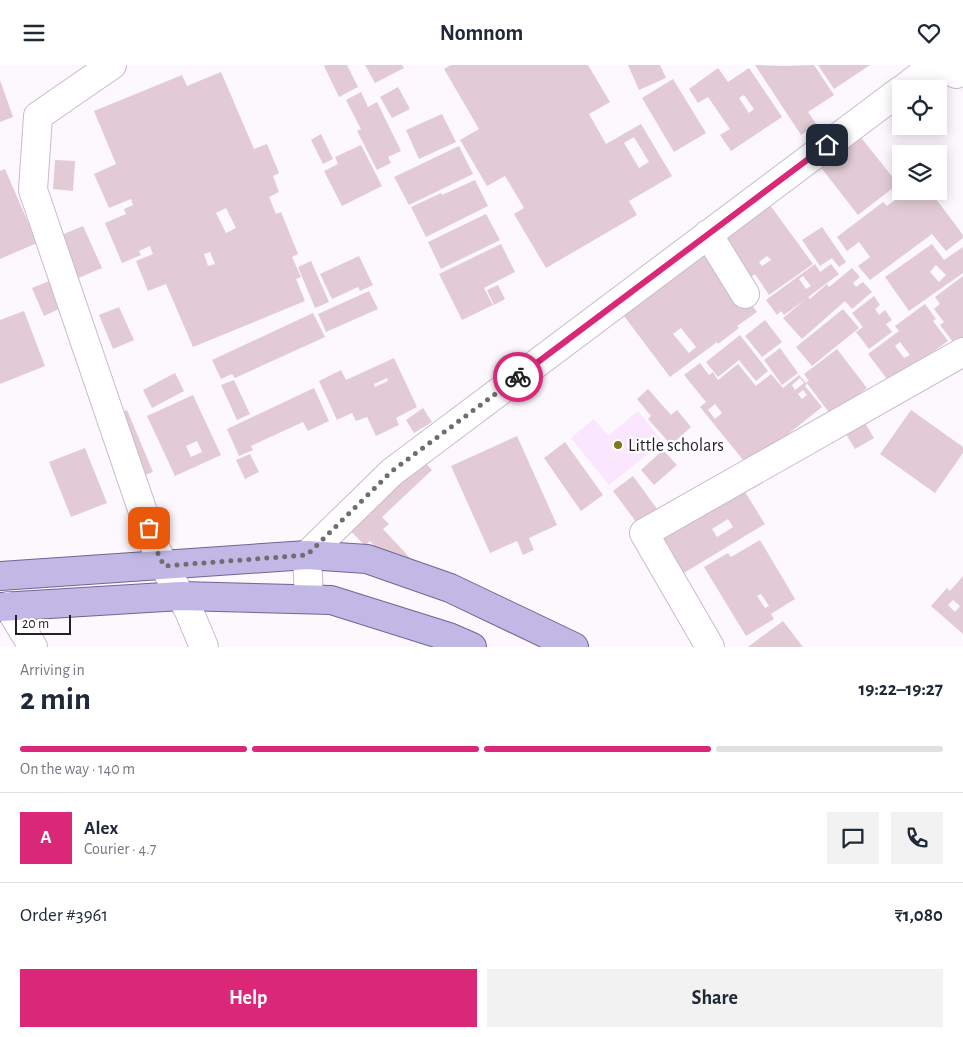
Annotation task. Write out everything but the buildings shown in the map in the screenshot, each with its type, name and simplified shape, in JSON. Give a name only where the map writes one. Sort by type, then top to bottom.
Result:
[{"type":"main road","points":[[0,576],[307,555],[367,559],[450,588],[574,647]]},
{"type":"main road","points":[[4,606],[181,596],[331,600],[449,637],[472,647]]},
{"type":"street","points":[[112,65],[38,116],[32,190],[155,547],[189,611],[204,647]]},
{"type":"street","points":[[914,80],[934,65]]},
{"type":"street","points":[[939,65],[956,74],[963,72]]},
{"type":"street","points":[[309,599],[307,555],[392,471],[892,96]]},
{"type":"street","points":[[708,234],[745,294]]},
{"type":"street","points":[[710,647],[644,533],[963,352]]},
{"type":"street","points":[[4,606],[33,647]]},
{"type":"shaded area","name":"Little scholars","points":[[638,411],[663,442],[609,485],[571,438],[594,419],[608,436]]},
{"type":"way so far","points":[[149,528],[164,566],[307,555],[392,471],[518,377]]},
{"type":"place","name":"Little scholars","points":[[618,445]]},
{"type":"route","points":[[518,377],[827,145]]}]
